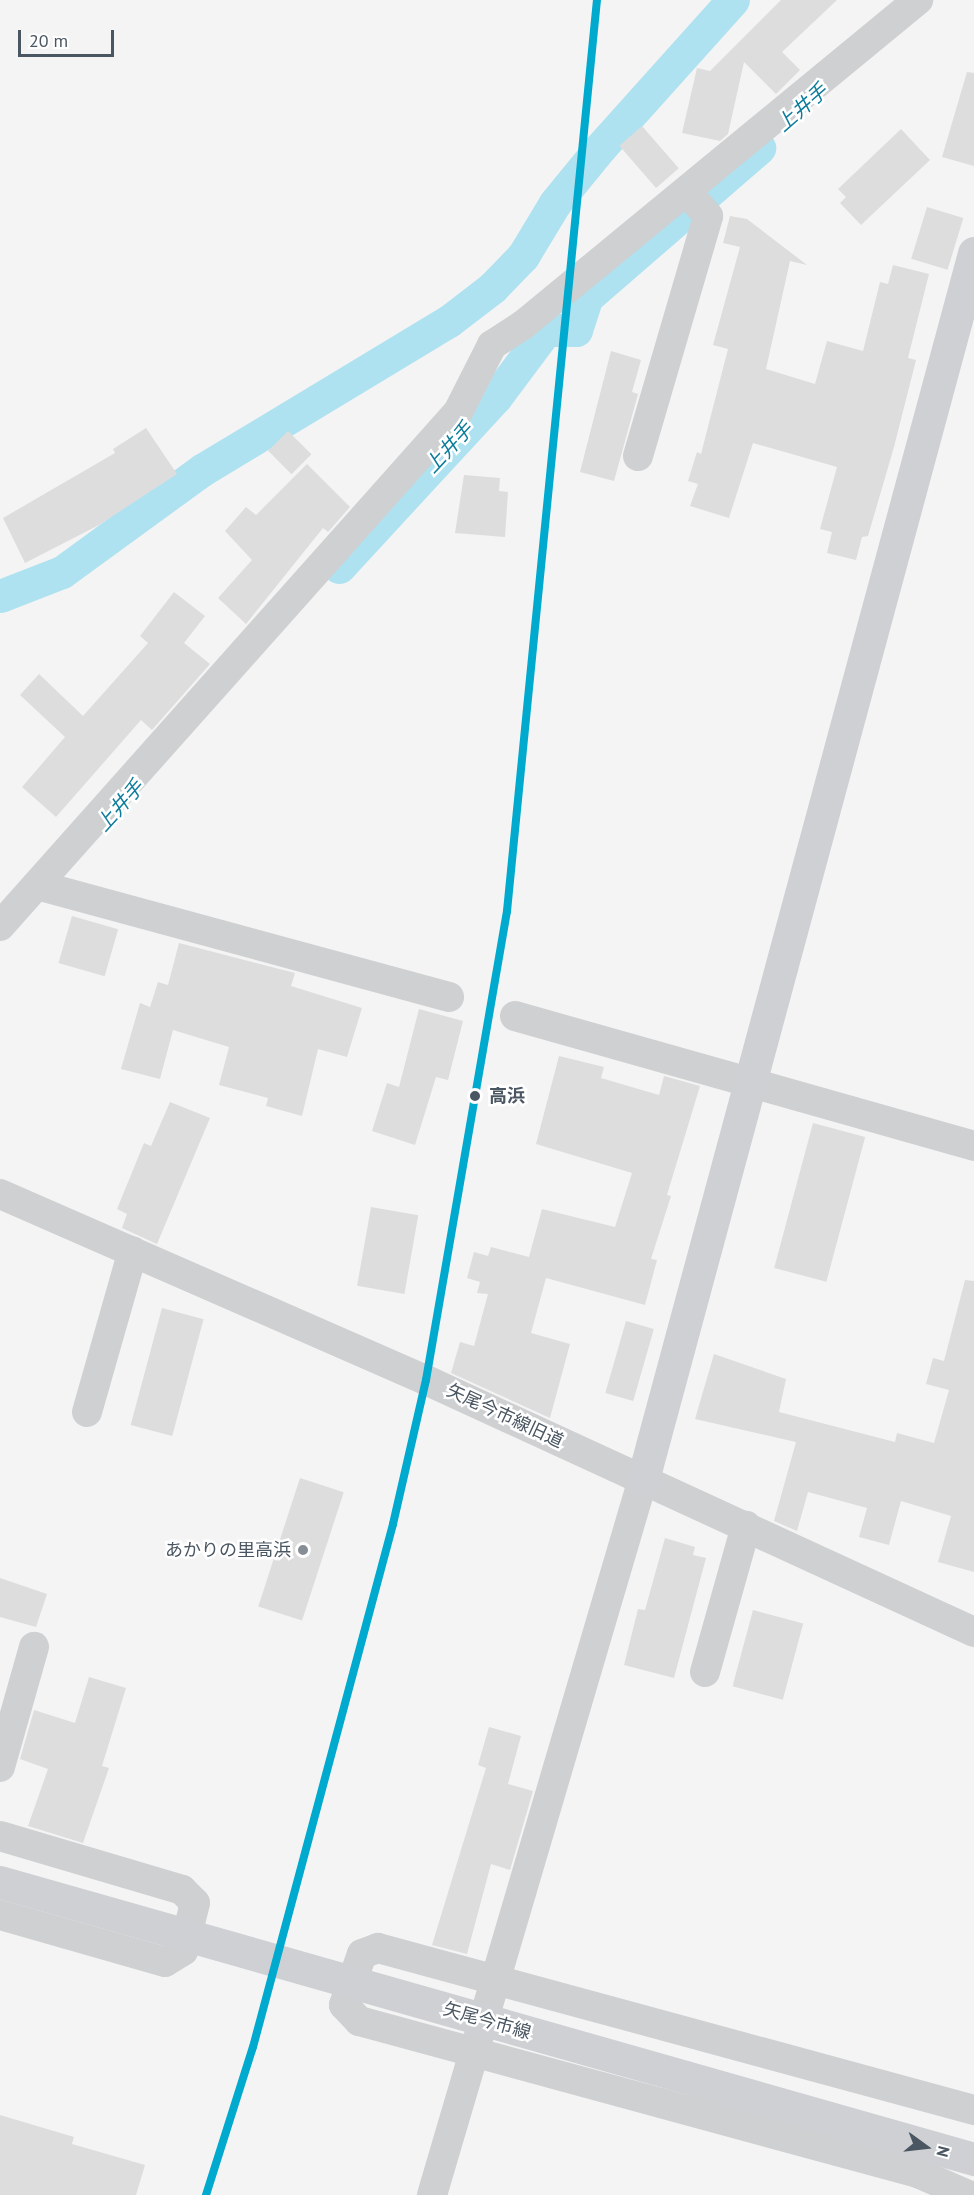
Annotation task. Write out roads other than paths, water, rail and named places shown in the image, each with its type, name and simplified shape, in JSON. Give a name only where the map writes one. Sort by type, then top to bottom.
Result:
[{"type":"street","points":[[0,926],[458,412],[492,345],[523,325],[918,0]]},
{"type":"street","points":[[638,456],[708,216],[686,191]]},
{"type":"street","points":[[432,2195],[643,1479],[974,253]]},
{"type":"street","points":[[37,885],[449,997]]},
{"type":"street","points":[[515,1016],[974,1146]]},
{"type":"street","name":"矢尾今市線旧道","points":[[0,1194],[643,1479],[974,1632]]},
{"type":"street","points":[[87,1412],[133,1251]]},
{"type":"street","points":[[705,1672],[746,1526]]},
{"type":"street","points":[[0,1767],[9,1702],[34,1647]]},
{"type":"street","points":[[0,1836],[182,1890],[195,1903],[183,1951],[165,1962],[0,1915]]},
{"type":"street","name":"矢尾今市線","points":[[0,1882],[974,2159]]},
{"type":"street","points":[[968,2195],[918,2173],[473,2055],[359,2021],[344,2005],[362,1954],[378,1948],[974,2110]]},
{"type":"waterway","points":[[0,596],[62,572],[202,470],[449,321],[492,288],[523,256],[555,203],[600,148],[733,0]]},
{"type":"waterway","name":"上井手","points":[[339,567],[496,397],[546,330],[576,330],[587,297],[759,148]]},
{"type":"place","name":"高浜","points":[[475,1096]]},
{"type":"place","name":"あかりの里高浜","points":[[303,1550]]}]
